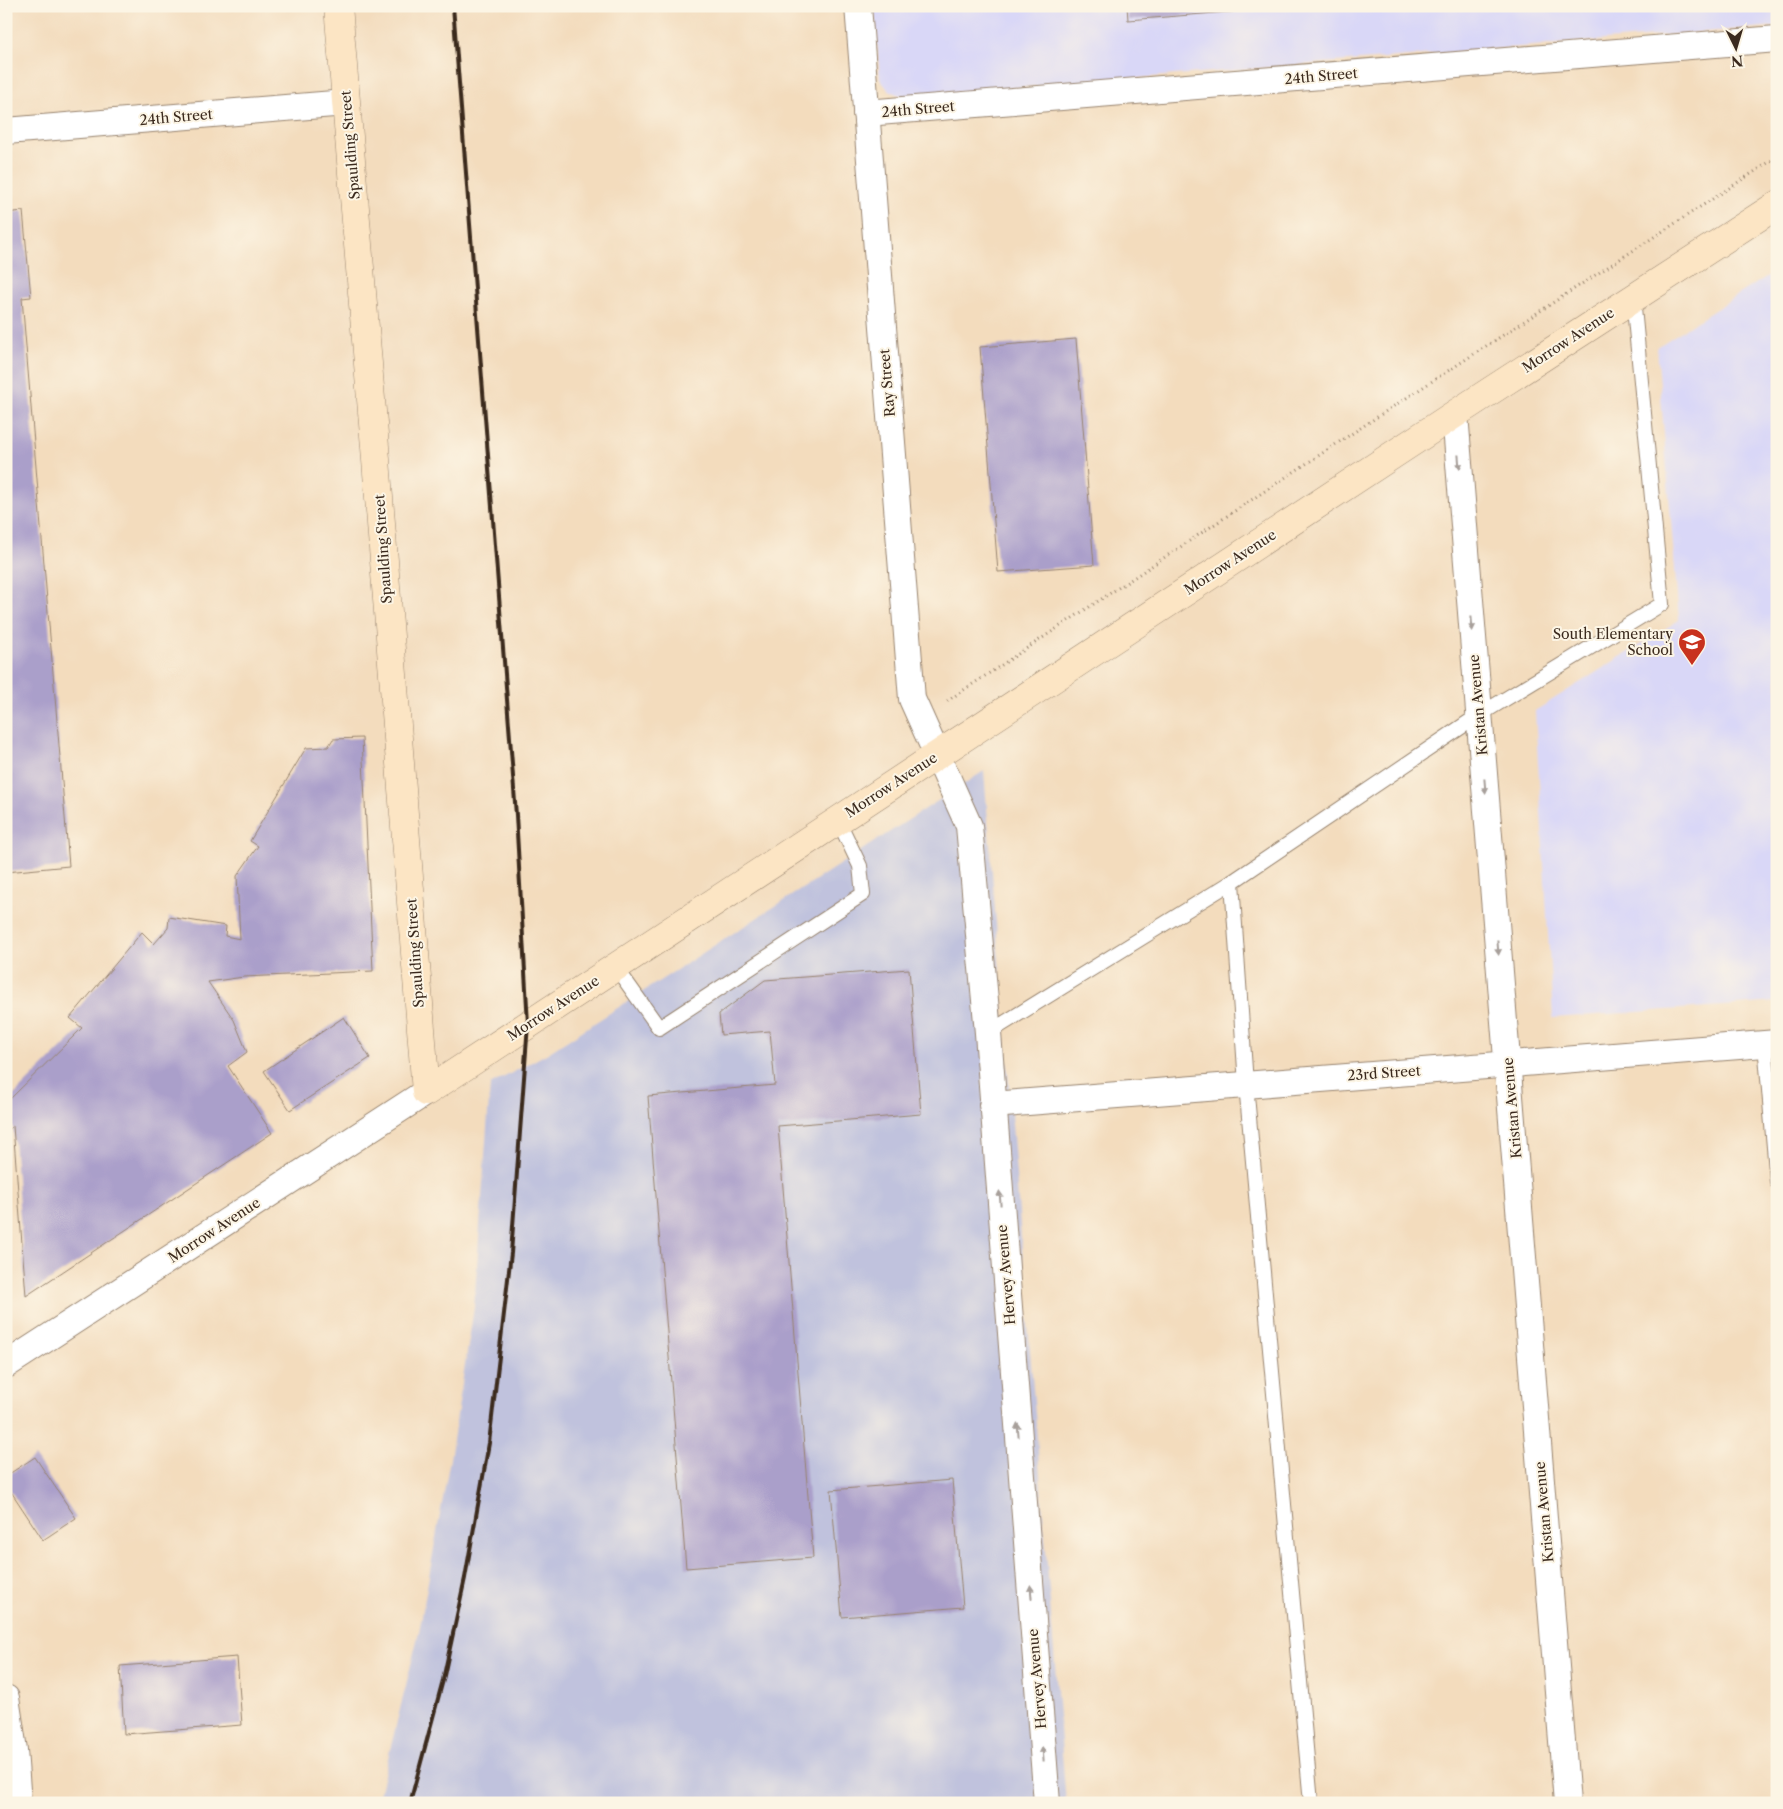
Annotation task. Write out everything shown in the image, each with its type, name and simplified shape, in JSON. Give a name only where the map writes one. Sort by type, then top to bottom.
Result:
[{"type":"street","name":"Spaulding Street","points":[[338,6],[426,1092]]},
{"type":"street","name":"Ray Street","points":[[858,6],[912,699],[938,754]]},
{"type":"street","name":"24th Street","points":[[866,113],[1777,39]]},
{"type":"street","name":"24th Street","points":[[6,131],[346,103]]},
{"type":"street","name":"Morrow Avenue","points":[[6,1365],[426,1092],[1633,297],[1777,205]]},
{"type":"street","name":"Kristan Avenue","points":[[1455,414],[1568,1803]]},
{"type":"street","name":"Hervey Avenue","points":[[938,754],[969,826],[988,1033],[992,1105],[1047,1803]]},
{"type":"street","name":"23rd Street","points":[[992,1105],[1771,1043]]},
{"type":"street","points":[[6,1698],[14,1750],[18,1803]]},
{"type":"lane","points":[[988,1033],[1232,882],[1479,715],[1662,604],[1633,297]]},
{"type":"lane","points":[[616,966],[659,1028],[847,905],[863,894],[860,866],[838,820]]},
{"type":"lane","points":[[1232,882],[1246,1084],[1311,1803]]},
{"type":"lane","points":[[1771,1043],[1777,1182]]},
{"type":"path","points":[[921,718],[1374,419],[1777,157]]},
{"type":"shaded area","points":[[874,6],[1777,6],[1777,26],[905,97],[889,91],[880,79]]},
{"type":"shaded area","name":"South Elementary School","points":[[1777,270],[1777,1002],[1553,1018],[1535,711],[1679,620],[1657,347]]},
{"type":"shaded area","points":[[984,771],[1066,1803],[377,1803],[419,1632],[450,1459],[474,1308],[490,1085],[548,1053]]},
{"type":"building","points":[[1127,6],[1278,6],[1278,8],[1128,20]]},
{"type":"building","points":[[23,211],[31,297],[22,298],[69,866],[6,872],[6,213]]},
{"type":"building","points":[[1076,339],[1094,565],[998,572],[980,347]]},
{"type":"building","points":[[362,738],[373,971],[244,977],[208,982],[234,1020],[247,1052],[228,1066],[272,1133],[26,1296],[13,1126],[6,1131],[6,1103],[82,1028],[70,1018],[142,932],[154,944],[168,928],[169,917],[226,926],[225,936],[240,939],[237,876],[258,846],[250,841],[306,748],[328,747],[333,739]]},
{"type":"building","points":[[909,969],[921,1114],[778,1126],[813,1558],[686,1568],[648,1096],[775,1085],[770,1031],[721,1035],[719,1014],[765,980]]},
{"type":"building","points":[[344,1017],[370,1058],[290,1110],[264,1071]]},
{"type":"building","points":[[35,1457],[76,1518],[43,1540],[6,1484],[6,1476]]},
{"type":"building","points":[[952,1480],[963,1607],[842,1617],[831,1490]]},
{"type":"building","points":[[237,1657],[242,1725],[124,1734],[120,1666]]},
{"type":"railway","points":[[410,1803],[443,1680],[465,1578],[489,1443],[511,1253],[528,1024],[516,815],[453,6]]},
{"type":"place","name":"South Elementary School","points":[[1692,666]]}]
